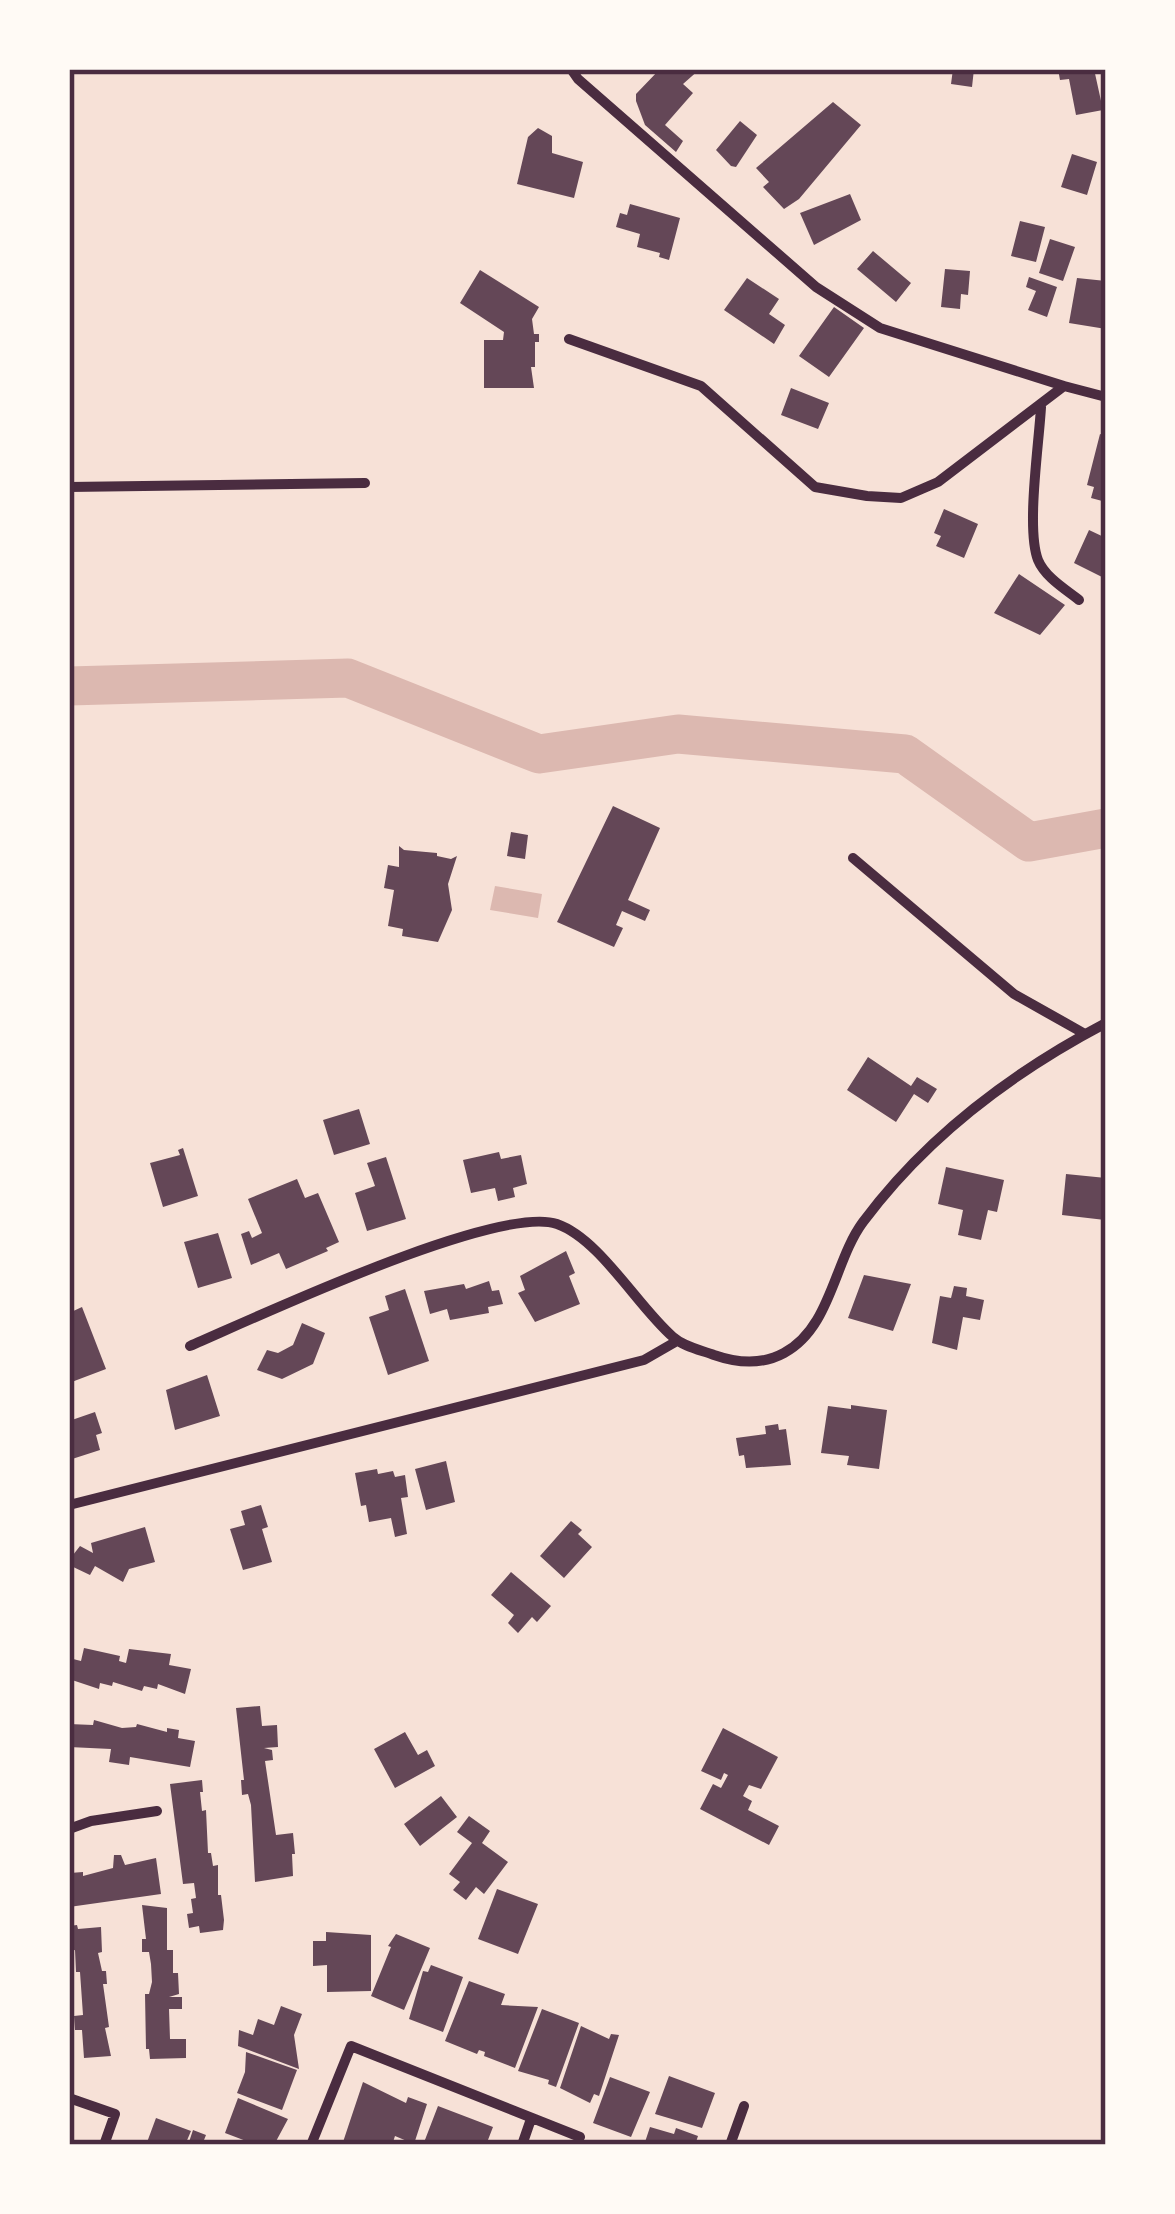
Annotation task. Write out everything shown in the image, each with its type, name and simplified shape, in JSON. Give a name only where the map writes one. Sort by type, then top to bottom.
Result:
[{"type":"street","points":[[572,69],[578,80],[782,257],[880,328],[1064,386],[1106,393],[1106,355]]},
{"type":"street","points":[[569,339],[701,386],[815,487],[867,496],[901,498],[938,482],[1064,386]]},
{"type":"street","points":[[1041,407],[1034,536],[1039,562],[1079,600]]},
{"type":"street","points":[[69,487],[365,484]]},
{"type":"street","points":[[853,858],[1015,994],[1085,1034]]},
{"type":"street","points":[[190,1346],[358,1272],[481,1232],[538,1221],[556,1223],[578,1235],[676,1341],[740,1364],[784,1353],[814,1325],[859,1227],[916,1157],[976,1102],[1106,1023]]},
{"type":"street","points":[[69,1505],[644,1360],[676,1341]]},
{"type":"street","points":[[69,1829],[157,1811]]},
{"type":"street","points":[[311,2145],[350,2046],[580,2137]]},
{"type":"street","points":[[69,2098],[115,2114],[104,2145]]},
{"type":"street","points":[[730,2145],[744,2105]]},
{"type":"street","points":[[522,2145],[531,2120]]},
{"type":"shaded area","points":[[495,886],[542,894],[538,918],[490,910]]},
{"type":"building","points":[[660,69],[700,69],[683,84],[693,93],[665,125],[683,141],[676,152],[645,125],[636,101],[636,94]]},
{"type":"building","points":[[953,69],[974,69],[972,87],[951,84]]},
{"type":"building","points":[[1058,69],[1094,69],[1103,110],[1076,115],[1069,79],[1060,80]]},
{"type":"building","points":[[833,102],[861,125],[799,199],[784,209],[763,187],[769,182],[756,168]]},
{"type":"building","points":[[740,121],[757,135],[736,167],[716,150]]},
{"type":"building","points":[[538,128],[552,136],[552,153],[583,162],[574,198],[517,184],[528,137]]},
{"type":"building","points":[[1072,154],[1097,162],[1087,195],[1061,187]]},
{"type":"building","points":[[850,194],[861,220],[814,245],[800,213]]},
{"type":"building","points":[[630,204],[680,218],[669,260],[637,247],[640,234],[616,227],[620,213],[627,215]]},
{"type":"building","points":[[1020,221],[1045,227],[1036,262],[1011,256]]},
{"type":"building","points":[[1050,239],[1075,247],[1063,281],[1039,273]]},
{"type":"building","points":[[873,251],[911,283],[896,302],[857,269]]},
{"type":"building","points":[[945,269],[970,271],[968,295],[961,294],[960,309],[941,307]]},
{"type":"building","points":[[480,270],[539,307],[532,319],[534,334],[539,334],[535,367],[531,367],[534,388],[484,388],[484,340],[503,340],[504,332],[460,303]]},
{"type":"building","points":[[1029,277],[1057,287],[1047,317],[1028,310],[1036,291],[1026,287]]},
{"type":"building","points":[[747,278],[779,299],[769,314],[785,325],[774,344],[724,310]]},
{"type":"building","points":[[1077,278],[1106,281],[1106,329],[1069,323]]},
{"type":"building","points":[[834,307],[864,328],[829,377],[799,356]]},
{"type":"building","points":[[791,388],[829,403],[818,429],[781,415]]},
{"type":"building","points":[[1100,434],[1106,436],[1106,502],[1091,498],[1094,487],[1087,485]]},
{"type":"building","points":[[944,509],[978,524],[964,558],[936,546],[941,536],[934,533]]},
{"type":"building","points":[[1089,530],[1106,538],[1106,579],[1074,563]]},
{"type":"building","points":[[1019,574],[1065,605],[1040,635],[994,613]]},
{"type":"building","points":[[613,806],[660,828],[628,900],[650,910],[645,921],[622,911],[616,925],[623,928],[614,947],[557,922]]},
{"type":"building","points":[[511,832],[528,835],[525,859],[507,856]]},
{"type":"building","points":[[399,846],[451,859],[457,856],[448,884],[452,910],[438,942],[402,936],[403,929],[388,926],[394,890],[384,888],[388,865],[399,867]]},
{"type":"building","points":[[868,1057],[911,1086],[917,1077],[937,1089],[928,1103],[914,1094],[896,1122],[847,1090]]},
{"type":"building","points":[[359,1109],[370,1144],[334,1155],[323,1120]]},
{"type":"building","points":[[183,1148],[198,1196],[163,1207],[150,1163],[180,1155],[178,1150]]},
{"type":"building","points":[[499,1152],[501,1159],[521,1155],[527,1184],[513,1188],[515,1197],[498,1201],[495,1188],[471,1193],[463,1160]]},
{"type":"building","points":[[386,1157],[406,1219],[367,1231],[355,1193],[375,1186],[367,1163]]},
{"type":"building","points":[[946,1167],[1004,1180],[997,1212],[988,1210],[981,1240],[958,1235],[963,1210],[938,1204]]},
{"type":"building","points":[[1066,1174],[1106,1178],[1105,1220],[1062,1215]]},
{"type":"building","points":[[297,1179],[305,1198],[318,1193],[339,1242],[286,1269],[279,1253],[251,1265],[241,1234],[249,1231],[252,1238],[262,1233],[248,1199]]},
{"type":"building","points":[[218,1233],[232,1278],[198,1288],[184,1242]]},
{"type":"building","points":[[566,1251],[580,1304],[535,1322],[518,1293],[525,1290],[520,1276]]},
{"type":"building","points":[[864,1275],[911,1284],[893,1331],[848,1318]]},
{"type":"building","points":[[489,1281],[492,1291],[499,1290],[503,1304],[488,1307],[489,1313],[450,1320],[447,1309],[430,1314],[424,1291],[464,1284],[466,1289]]},
{"type":"building","points":[[954,1286],[967,1288],[966,1296],[984,1300],[980,1320],[963,1317],[957,1350],[932,1343],[940,1296],[951,1298]]},
{"type":"building","points":[[405,1289],[429,1361],[388,1375],[369,1317],[389,1310],[385,1296]]},
{"type":"building","points":[[82,1307],[106,1369],[69,1383],[69,1313]]},
{"type":"building","points":[[302,1323],[325,1333],[313,1364],[282,1379],[257,1370],[267,1350],[278,1353],[293,1345]]},
{"type":"building","points":[[207,1375],[220,1416],[175,1430],[166,1390]]},
{"type":"building","points":[[851,1405],[887,1410],[879,1469],[847,1465],[849,1456],[821,1453],[828,1406],[851,1409]]},
{"type":"building","points":[[95,1412],[102,1433],[96,1435],[100,1450],[69,1460],[69,1421]]},
{"type":"building","points":[[778,1424],[779,1430],[786,1429],[791,1465],[746,1468],[736,1438],[766,1434],[765,1426]]},
{"type":"building","points":[[446,1461],[455,1502],[426,1510],[415,1469]]},
{"type":"building","points":[[377,1469],[378,1474],[405,1475],[408,1497],[401,1498],[407,1534],[395,1537],[391,1518],[369,1522],[366,1505],[361,1506],[355,1473]]},
{"type":"building","points":[[261,1505],[272,1562],[243,1570],[230,1529],[245,1525],[241,1511]]},
{"type":"building","points":[[571,1521],[592,1547],[564,1578],[540,1556]]},
{"type":"building","points":[[145,1527],[155,1562],[129,1569],[123,1582],[95,1566],[90,1575],[69,1565],[69,1554],[80,1546],[93,1553],[91,1543]]},
{"type":"building","points":[[511,1572],[551,1606],[518,1633],[508,1623],[514,1615],[491,1595]]},
{"type":"building","points":[[84,1648],[120,1656],[119,1661],[126,1663],[129,1649],[171,1654],[169,1665],[191,1669],[185,1694],[158,1684],[157,1689],[144,1686],[142,1691],[100,1683],[99,1689],[69,1679],[69,1658],[81,1661]]},
{"type":"building","points":[[260,1706],[262,1726],[277,1725],[278,1747],[264,1748],[272,1750],[273,1760],[265,1761],[276,1835],[293,1833],[295,1854],[293,1876],[255,1882],[251,1805],[248,1794],[242,1795],[236,1708]]},
{"type":"building","points":[[94,1720],[122,1728],[137,1724],[167,1732],[167,1728],[179,1730],[178,1738],[195,1741],[190,1767],[130,1757],[129,1765],[109,1762],[111,1749],[69,1747],[69,1724],[93,1725]]},
{"type":"building","points":[[723,1728],[778,1757],[761,1789],[749,1785],[743,1796],[752,1801],[748,1810],[779,1826],[769,1845],[700,1809],[713,1784],[721,1788],[728,1775],[724,1773],[721,1780],[701,1771]]},
{"type":"building","points":[[405,1732],[418,1755],[427,1750],[435,1766],[395,1788],[374,1749]]},
{"type":"building","points":[[202,1780],[208,1853],[213,1866],[218,1865],[224,1920],[223,1930],[200,1933],[199,1926],[189,1928],[187,1914],[193,1913],[191,1899],[196,1898],[194,1883],[183,1884],[170,1784]]},
{"type":"building","points":[[441,1796],[457,1817],[420,1846],[404,1824]]},
{"type":"building","points":[[469,1816],[490,1831],[482,1843],[508,1862],[484,1894],[476,1887],[466,1900],[453,1890],[460,1882],[449,1874],[472,1843],[457,1832]]},
{"type":"building","points":[[114,1855],[121,1855],[125,1865],[156,1858],[161,1894],[69,1907],[70,1873],[83,1872],[83,1876],[113,1868]]},
{"type":"building","points":[[497,1889],[538,1904],[518,1954],[478,1939]]},
{"type":"building","points":[[142,1905],[167,1908],[167,1950],[173,1950],[179,1994],[169,1997],[182,1997],[182,2009],[169,2009],[170,2039],[186,2039],[186,2058],[150,2059],[146,2049],[145,1994],[152,1982],[149,1952],[142,1952],[142,1939],[146,1939]]},
{"type":"building","points":[[69,1926],[78,1929],[101,1927],[102,1952],[98,1953],[102,1971],[106,1971],[107,1984],[103,1984],[109,2027],[105,2028],[111,2056],[84,2058],[82,2030],[75,2030],[74,2016],[83,2015],[80,1972],[76,1972],[75,1950],[69,1951]]},
{"type":"building","points":[[326,1932],[371,1935],[371,1991],[327,1992],[327,1965],[313,1966],[313,1941],[326,1941]]},
{"type":"building","points":[[396,1934],[430,1948],[404,2010],[371,1996]]},
{"type":"building","points":[[431,1965],[463,1977],[443,2032],[409,2019],[423,1971],[428,1972]]},
{"type":"building","points":[[469,1981],[505,1994],[501,2005],[538,2007],[515,2068],[484,2056],[485,2052],[477,2054],[445,2041]]},
{"type":"building","points":[[281,2006],[302,2014],[294,2035],[299,2069],[238,2046],[239,2030],[253,2035],[258,2019],[274,2025]]},
{"type":"building","points":[[542,2009],[579,2023],[556,2087],[549,2080],[518,2071]]},
{"type":"building","points":[[581,2026],[609,2039],[611,2034],[619,2035],[599,2096],[594,2094],[590,2103],[560,2088]]},
{"type":"building","points":[[246,2052],[297,2070],[282,2110],[237,2093]]},
{"type":"building","points":[[669,2076],[715,2093],[702,2128],[655,2114]]},
{"type":"building","points":[[610,2077],[650,2092],[631,2137],[593,2123]]},
{"type":"building","points":[[363,2082],[406,2103],[408,2097],[427,2104],[414,2144],[395,2136],[392,2145],[342,2145]]},
{"type":"building","points":[[238,2098],[288,2119],[274,2145],[257,2145],[225,2133]]},
{"type":"building","points":[[438,2106],[493,2127],[486,2145],[423,2145]]},
{"type":"building","points":[[156,2118],[191,2131],[185,2145],[146,2145]]},
{"type":"building","points":[[650,2127],[674,2134],[676,2128],[698,2136],[695,2145],[644,2145]]},
{"type":"building","points":[[193,2130],[206,2135],[202,2145],[188,2145]]},
{"type":"waterway","points":[[69,686],[348,678],[539,754],[678,734],[905,754],[1029,842],[1106,828]]}]
